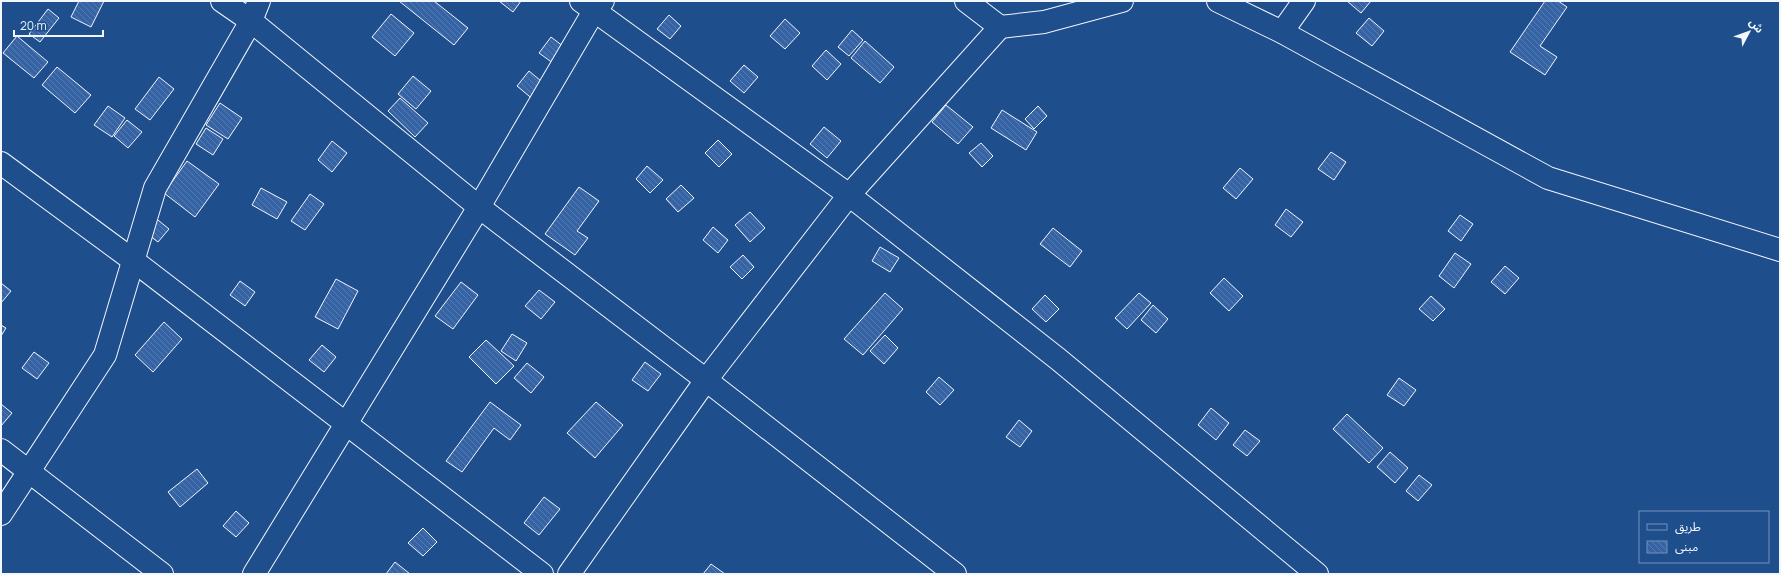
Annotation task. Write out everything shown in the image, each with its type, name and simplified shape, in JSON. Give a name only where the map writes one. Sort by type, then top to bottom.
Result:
[{"type":"street","points":[[222,1],[251,21],[479,207],[706,380],[955,574]]},
{"type":"street","points":[[1,514],[30,472],[105,355],[155,188],[251,21],[259,1]]},
{"type":"street","points":[[966,1],[1000,27]]},
{"type":"street","points":[[569,574],[706,380],[849,195],[1000,27],[1044,22],[1122,1]]},
{"type":"street","points":[[1218,1],[1282,32],[1548,178],[1780,250]]},
{"type":"street","points":[[1282,32],[1304,1]]},
{"type":"street","points":[[254,574],[479,207],[593,4],[849,195],[1058,359],[1317,574]]},
{"type":"street","points":[[1,163],[134,261],[542,574]]},
{"type":"street","points":[[1,450],[162,574]]},
{"type":"building","points":[[79,1],[104,1],[91,27],[71,17]]},
{"type":"building","points":[[399,1],[434,1],[468,28],[454,45]]},
{"type":"building","points":[[499,1],[521,1],[513,12]]},
{"type":"building","points":[[1347,1],[1371,1],[1361,13]]},
{"type":"building","points":[[1545,1],[1558,1],[1567,7],[1540,46],[1557,57],[1545,75],[1510,52]]},
{"type":"building","points":[[48,9],[59,18],[40,42],[29,34]]},
{"type":"building","points":[[391,14],[414,33],[395,56],[372,37]]},
{"type":"building","points":[[669,15],[681,26],[670,39],[657,29]]},
{"type":"building","points":[[1369,18],[1384,31],[1372,46],[1356,33]]},
{"type":"building","points":[[785,19],[800,33],[785,49],[770,36]]},
{"type":"building","points":[[852,30],[863,40],[849,56],[838,47]]},
{"type":"building","points":[[17,36],[48,62],[34,78],[3,53]]},
{"type":"building","points":[[551,37],[568,50],[557,66],[539,53]]},
{"type":"building","points":[[865,41],[894,67],[880,83],[851,58]]},
{"type":"building","points":[[826,50],[841,64],[827,80],[812,66]]},
{"type":"building","points":[[744,65],[758,77],[744,93],[730,81]]},
{"type":"building","points":[[57,67],[91,95],[75,113],[42,85]]},
{"type":"building","points":[[529,71],[547,86],[535,101],[517,86]]},
{"type":"building","points":[[413,76],[431,91],[416,109],[398,94]]},
{"type":"building","points":[[159,77],[174,89],[150,120],[135,109]]},
{"type":"building","points":[[400,98],[428,123],[415,137],[388,111]]},
{"type":"building","points":[[220,103],[242,118],[228,139],[206,125]]},
{"type":"building","points":[[946,105],[973,127],[958,144],[932,122]]},
{"type":"building","points":[[108,106],[125,118],[112,137],[94,125]]},
{"type":"building","points":[[1038,106],[1047,116],[1034,129],[1025,119]]},
{"type":"building","points":[[1002,110],[1037,132],[1026,150],[991,128]]},
{"type":"building","points":[[127,120],[142,132],[128,148],[114,136]]},
{"type":"building","points":[[824,127],[841,141],[827,158],[810,144]]},
{"type":"building","points":[[206,128],[223,139],[213,155],[196,144]]},
{"type":"building","points":[[718,140],[732,154],[719,167],[705,153]]},
{"type":"building","points":[[332,141],[347,153],[332,172],[318,160]]},
{"type":"building","points":[[981,143],[993,156],[982,167],[969,153]]},
{"type":"building","points":[[1331,152],[1346,162],[1334,180],[1318,169]]},
{"type":"building","points":[[187,161],[219,184],[195,217],[164,193]]},
{"type":"building","points":[[647,166],[663,180],[650,193],[636,179]]},
{"type":"building","points":[[1240,168],[1253,179],[1236,199],[1223,188]]},
{"type":"building","points":[[681,185],[694,198],[678,212],[666,199]]},
{"type":"building","points":[[579,187],[599,201],[577,231],[588,238],[575,255],[545,234]]},
{"type":"building","points":[[261,188],[287,202],[277,219],[252,205]]},
{"type":"building","points":[[310,194],[324,204],[305,230],[291,221]]},
{"type":"building","points":[[1286,209],[1303,222],[1291,237],[1275,225]]},
{"type":"building","points":[[750,212],[765,228],[750,242],[735,225]]},
{"type":"building","points":[[1460,215],[1473,224],[1461,241],[1448,231]]},
{"type":"building","points":[[153,216],[169,229],[158,242],[142,230]]},
{"type":"building","points":[[713,227],[728,240],[718,253],[703,240]]},
{"type":"building","points":[[1053,228],[1082,251],[1070,267],[1040,244]]},
{"type":"building","points":[[880,247],[899,258],[890,272],[872,261]]},
{"type":"building","points":[[1455,253],[1471,264],[1454,288],[1439,276]]},
{"type":"building","points":[[743,255],[754,267],[742,279],[730,267]]},
{"type":"building","points":[[1505,266],[1519,278],[1505,294],[1491,282]]},
{"type":"building","points":[[1224,278],[1243,296],[1229,311],[1210,293]]},
{"type":"building","points":[[336,279],[358,291],[338,329],[315,317]]},
{"type":"building","points":[[240,281],[255,292],[245,306],[230,295]]},
{"type":"building","points":[[461,282],[478,295],[453,329],[435,316]]},
{"type":"building","points":[[1,283],[11,291],[1,303]]},
{"type":"building","points":[[539,290],[555,302],[541,319],[525,306]]},
{"type":"building","points":[[885,293],[903,309],[863,355],[844,339]]},
{"type":"building","points":[[1139,293],[1151,303],[1127,329],[1115,318]]},
{"type":"building","points":[[1045,295],[1059,309],[1046,322],[1032,309]]},
{"type":"building","points":[[1431,296],[1445,309],[1433,321],[1419,309]]},
{"type":"building","points":[[1153,305],[1168,319],[1156,333],[1141,320]]},
{"type":"building","points":[[164,322],[182,339],[153,372],[135,355]]},
{"type":"building","points":[[1,325],[6,328],[1,336]]},
{"type":"building","points":[[512,334],[527,343],[516,361],[501,351]]},
{"type":"building","points":[[885,335],[898,348],[884,364],[870,351]]},
{"type":"building","points":[[486,340],[514,366],[496,384],[469,357]]},
{"type":"building","points":[[322,345],[336,357],[324,372],[309,360]]},
{"type":"building","points":[[34,352],[49,363],[37,379],[22,368]]},
{"type":"building","points":[[645,362],[661,374],[648,391],[632,380]]},
{"type":"building","points":[[527,363],[544,377],[531,393],[514,378]]},
{"type":"building","points":[[939,377],[954,390],[940,405],[926,392]]},
{"type":"building","points":[[1399,378],[1416,390],[1404,406],[1387,395]]},
{"type":"building","points":[[490,402],[521,425],[510,440],[494,428],[462,472],[446,461]]},
{"type":"building","points":[[596,402],[623,425],[595,458],[567,433]]},
{"type":"building","points":[[1,404],[12,413],[1,426]]},
{"type":"building","points":[[1211,408],[1229,423],[1216,440],[1198,425]]},
{"type":"building","points":[[1347,414],[1383,448],[1369,463],[1333,429]]},
{"type":"building","points":[[1019,420],[1032,431],[1020,447],[1006,437]]},
{"type":"building","points":[[1245,430],[1260,441],[1247,456],[1233,445]]},
{"type":"building","points":[[1390,452],[1408,468],[1395,483],[1377,467]]},
{"type":"building","points":[[197,469],[208,483],[180,507],[168,492]]},
{"type":"building","points":[[1419,475],[1432,485],[1418,501],[1406,491]]},
{"type":"building","points":[[544,497],[560,509],[539,535],[524,523]]},
{"type":"building","points":[[236,511],[249,523],[236,537],[223,526]]},
{"type":"building","points":[[423,528],[437,542],[423,556],[408,543]]},
{"type":"building","points":[[395,562],[410,574],[386,574]]},
{"type":"building","points":[[711,564],[725,574],[703,574]]}]
